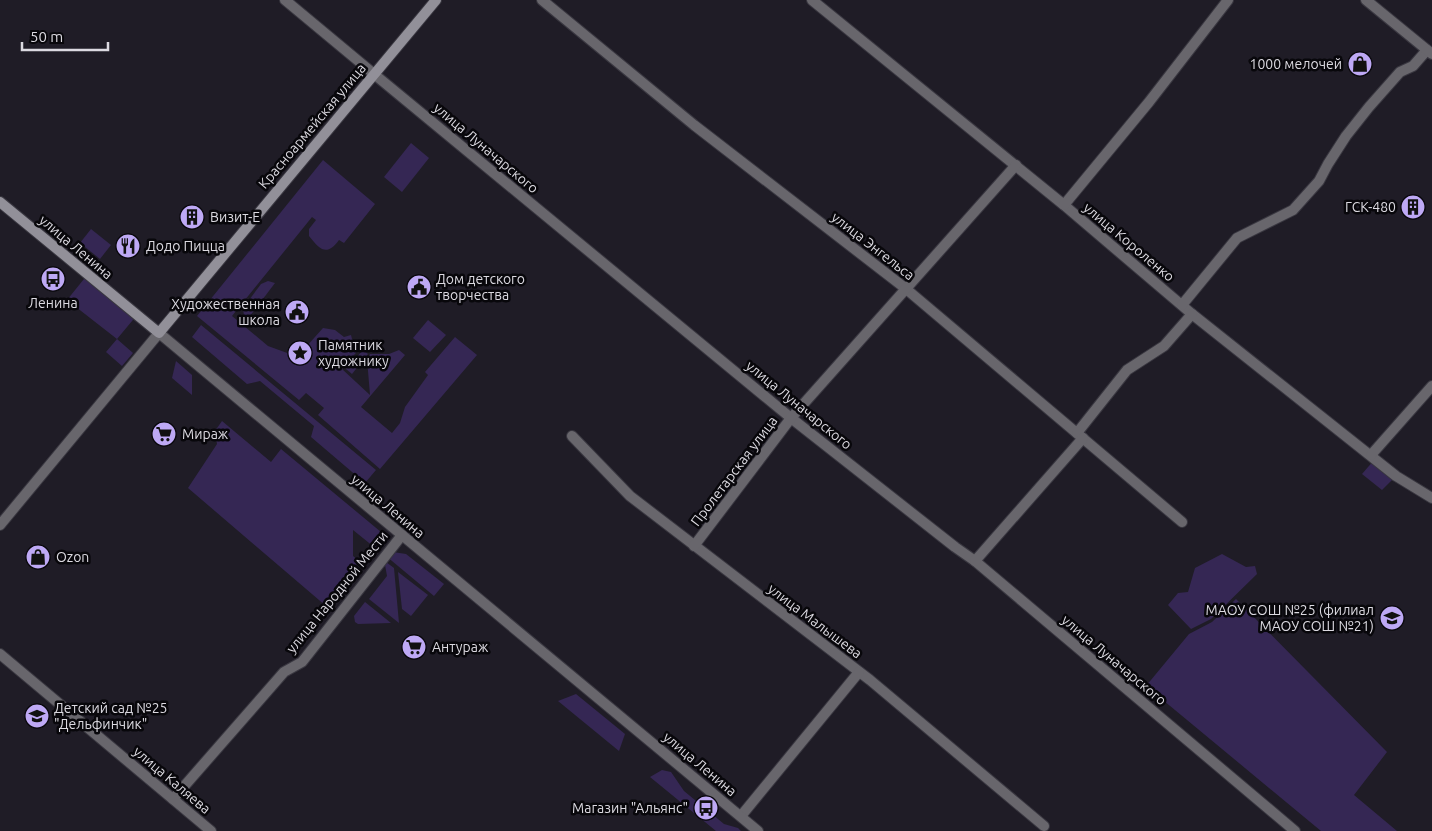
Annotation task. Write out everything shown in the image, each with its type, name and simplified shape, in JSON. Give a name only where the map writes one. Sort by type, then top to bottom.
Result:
[{"type":"main road","name":"Красноармейская улица","points":[[159,333],[436,0]]},
{"type":"main road","name":"улица Ленина","points":[[0,202],[159,333]]},
{"type":"street","name":"улица Луначарского","points":[[285,0],[791,418],[975,561],[1295,831]]},
{"type":"street","name":"улица Энгельса","points":[[542,0],[694,125],[905,288],[1182,522]]},
{"type":"street","name":"улица Короленко","points":[[812,0],[1016,165],[1192,314],[1396,476],[1432,498]]},
{"type":"street","points":[[1064,205],[1150,102],[1228,0]]},
{"type":"street","points":[[1182,305],[1237,238],[1293,210],[1319,181],[1346,136],[1369,107],[1400,72],[1413,66],[1429,52],[1366,0]]},
{"type":"street","name":"Пролетарская улица","points":[[694,546],[791,418],[1016,165]]},
{"type":"street","points":[[975,561],[1080,435],[1127,370],[1164,346],[1192,314]]},
{"type":"street","name":"Красноармейская улица","points":[[0,525],[159,333]]},
{"type":"street","name":"улица Ленина","points":[[159,333],[758,831]]},
{"type":"street","points":[[1371,455],[1432,386]]},
{"type":"street","name":"улица Малышева","points":[[572,436],[630,496],[859,672],[1044,826]]},
{"type":"street","name":"улица Народной Мести","points":[[173,799],[284,672],[302,662],[402,535]]},
{"type":"street","name":"улица Каляева","points":[[0,654],[211,831]]},
{"type":"street","points":[[740,816],[859,672]]},
{"type":"shaded area","points":[[411,143],[429,158],[402,192],[384,177]]},
{"type":"shaded area","points":[[323,160],[375,204],[344,243],[339,240],[327,250],[317,245],[309,236],[309,229],[316,220],[312,217],[232,316],[268,346],[290,354],[292,359],[299,363],[306,360],[308,352],[306,347],[323,328],[335,330],[344,337],[351,335],[352,339],[361,347],[342,369],[370,395],[367,359],[370,354],[389,354],[399,350],[405,355],[361,407],[392,433],[400,423],[405,407],[428,375],[425,372],[455,337],[477,355],[380,469],[318,415],[324,408],[306,393],[299,400],[197,316]]},
{"type":"shaded area","points":[[91,229],[111,245],[100,259],[80,243]]},
{"type":"shaded area","points":[[88,274],[137,315],[117,339],[67,300]]},
{"type":"shaded area","points":[[268,281],[275,283],[247,320],[244,316],[243,308],[261,284]]},
{"type":"shaded area","points":[[428,320],[446,335],[430,352],[413,338]]},
{"type":"shaded area","points":[[201,325],[376,470],[365,483],[311,437],[314,426],[260,381],[247,384],[192,337]]},
{"type":"shaded area","points":[[117,339],[133,353],[122,366],[106,352]]},
{"type":"shaded area","points":[[363,350],[368,354],[352,374],[346,369]]},
{"type":"shaded area","points":[[176,361],[192,375],[192,395],[172,378]]},
{"type":"shaded area","points":[[222,421],[271,462],[281,449],[381,532],[385,541],[379,551],[353,530],[353,556],[359,561],[326,606],[188,488],[217,444],[215,431]]},
{"type":"shaded area","points":[[1375,459],[1396,476],[1382,490],[1362,474]]},
{"type":"shaded area","points":[[393,552],[406,554],[444,584],[434,596],[386,556]]},
{"type":"shaded area","points":[[1222,554],[1246,567],[1255,566],[1257,574],[1211,619],[1191,629],[1168,605],[1178,593],[1188,592],[1195,568]]},
{"type":"shaded area","points":[[386,562],[394,568],[399,623],[369,599],[387,576]]},
{"type":"shaded area","points":[[398,572],[428,595],[411,616],[402,609]]},
{"type":"shaded area","points":[[1236,599],[1387,752],[1354,795],[1397,831],[1321,831],[1146,686],[1189,634],[1212,622]]},
{"type":"shaded area","points":[[365,602],[391,623],[358,624],[355,622],[354,616]]},
{"type":"shaded area","points":[[576,694],[625,734],[619,751],[558,701]]},
{"type":"shaded area","points":[[662,770],[671,772],[684,791],[724,824],[738,828],[741,831],[716,831],[650,777]]},
{"type":"place","name":"1000 мелочей","points":[[1360,64]]},
{"type":"place","name":"ГСК-480","points":[[1413,207]]},
{"type":"place","name":"Визит-Е","points":[[192,217]]},
{"type":"place","name":"Додо Пицца","points":[[128,246]]},
{"type":"place","name":"Ленина","points":[[53,279]]},
{"type":"place","name":"Дом детского творчества","points":[[419,287]]},
{"type":"place","name":"Художественная школа","points":[[297,312]]},
{"type":"place","name":"Памятник художнику","points":[[300,353]]},
{"type":"place","name":"Мираж","points":[[164,434]]},
{"type":"place","name":"Ozon","points":[[38,557]]},
{"type":"place","name":"МАОУ СОШ №25 (филиал МАОУ СОШ №21)","points":[[1392,618]]},
{"type":"place","name":"Антураж","points":[[414,647]]},
{"type":"place","name":"Детский сад №25 \"Дельфинчик\"","points":[[37,716]]},
{"type":"place","name":"Магазин \"Альянс\"","points":[[706,808]]}]
